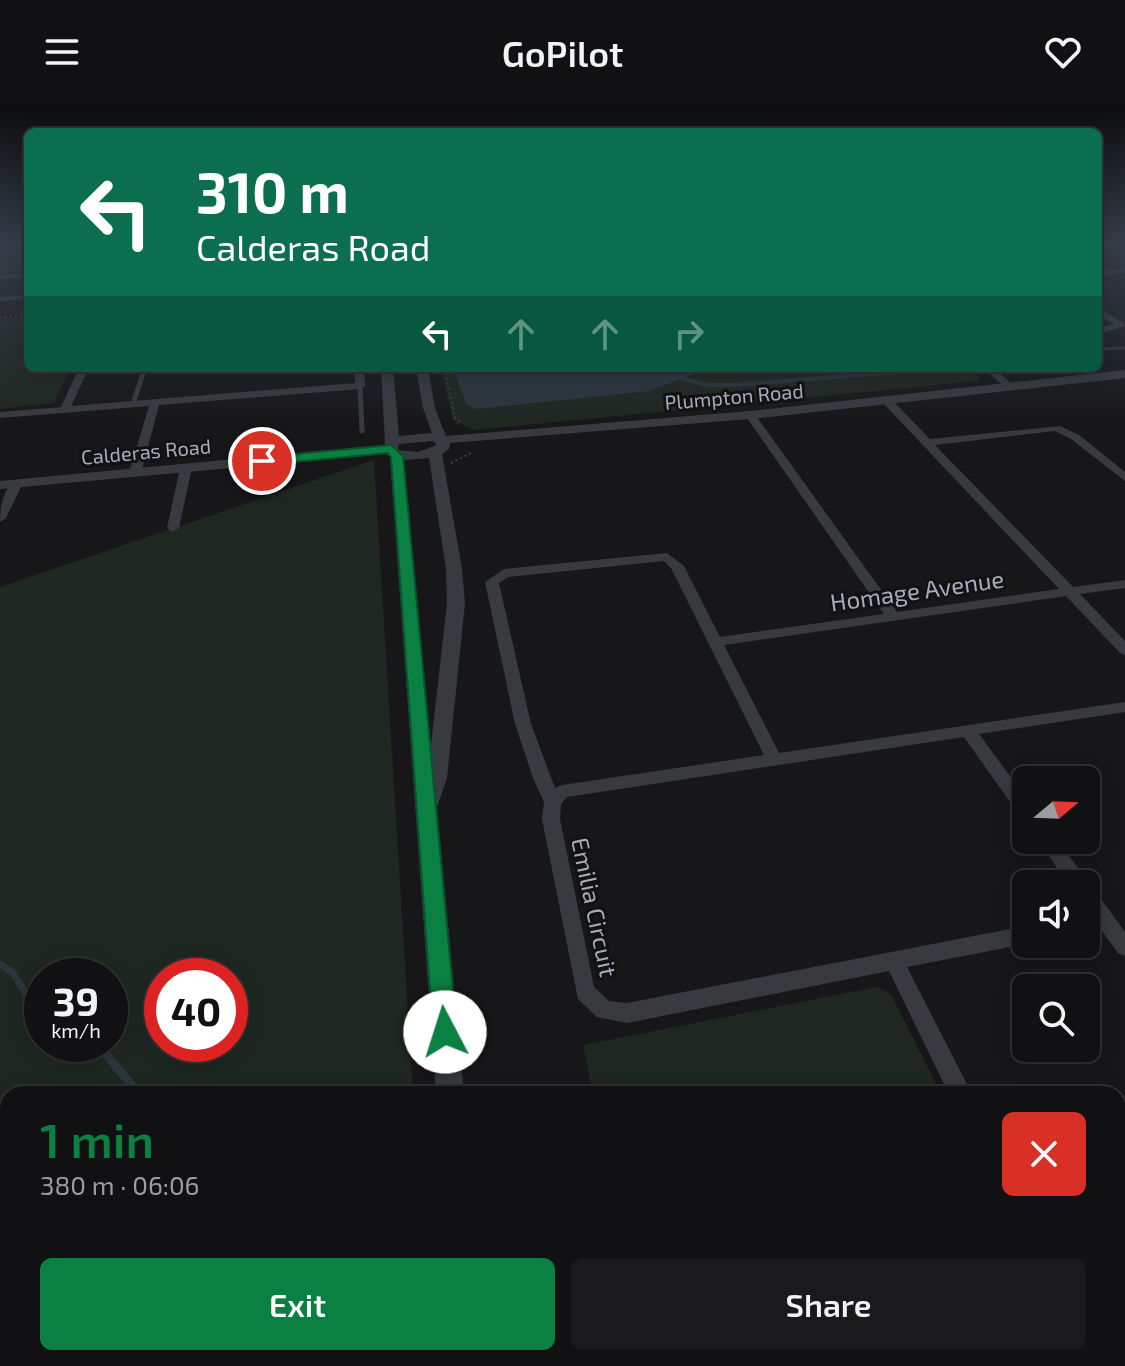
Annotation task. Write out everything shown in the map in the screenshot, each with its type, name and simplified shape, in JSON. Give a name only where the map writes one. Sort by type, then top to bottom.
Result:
[{"type":"street","points":[[1102,313],[1121,325],[1102,330]]},
{"type":"street","points":[[65,409],[82,372]]},
{"type":"street","points":[[0,415],[360,386],[359,372]]},
{"type":"street","points":[[387,372],[449,1086]]},
{"type":"street","points":[[423,372],[429,408],[442,442],[456,603],[437,778],[427,817]]},
{"type":"street","points":[[993,372],[1009,386]]},
{"type":"street","name":"Plumpton Road","points":[[442,442],[566,437],[628,425],[887,401],[1125,374]]},
{"type":"street","points":[[887,401],[1125,650]]},
{"type":"street","points":[[135,473],[155,402]]},
{"type":"street","points":[[750,415],[892,615]]},
{"type":"street","points":[[926,443],[1056,428],[1075,437],[1125,478]]},
{"type":"street","name":"Calderas Road","points":[[0,485],[394,449],[430,436],[442,442]]},
{"type":"street","points":[[173,528],[186,468]]},
{"type":"street","points":[[0,518],[17,483]]},
{"type":"street","points":[[774,759],[677,566],[667,557],[504,573],[492,582],[523,717],[541,781],[553,802],[562,791],[1125,707]]},
{"type":"street","name":"Homage Avenue","points":[[715,642],[1125,584]]},
{"type":"street","points":[[968,731],[1012,792]]},
{"type":"street","name":"Emilia Circuit","points":[[553,802],[551,819],[585,992],[604,1010],[627,1013],[1012,938]]},
{"type":"street","points":[[1100,925],[1125,947]]},
{"type":"street","points":[[894,961],[957,1086]]},
{"type":"lane","points":[[133,404],[144,372]]},
{"type":"lane","points":[[360,386],[362,431]]},
{"type":"path","points":[[0,317],[24,315]]},
{"type":"path","points":[[442,442],[460,422],[455,418],[445,372]]},
{"type":"shaded area","points":[[24,317],[24,372],[68,372],[54,403],[0,409],[0,318]]},
{"type":"shaded area","points":[[442,372],[974,372],[980,377],[977,381],[474,430],[453,420]]},
{"type":"shaded area","points":[[454,372],[694,374],[649,391],[476,409],[466,404]]},
{"type":"shaded area","points":[[374,460],[413,1086],[0,1086],[0,587]]},
{"type":"shaded area","points":[[877,987],[891,994],[937,1086],[591,1086],[583,1045]]},
{"type":"waterway","points":[[1102,349],[1125,348]]},
{"type":"waterway","points":[[672,376],[707,385],[734,385],[898,372]]},
{"type":"waterway","points":[[0,964],[13,973],[24,991]]},
{"type":"waterway","points":[[112,1062],[132,1086]]},
{"type":"route","points":[[262,461],[391,449],[392,454],[397,456],[445,1032]]}]
